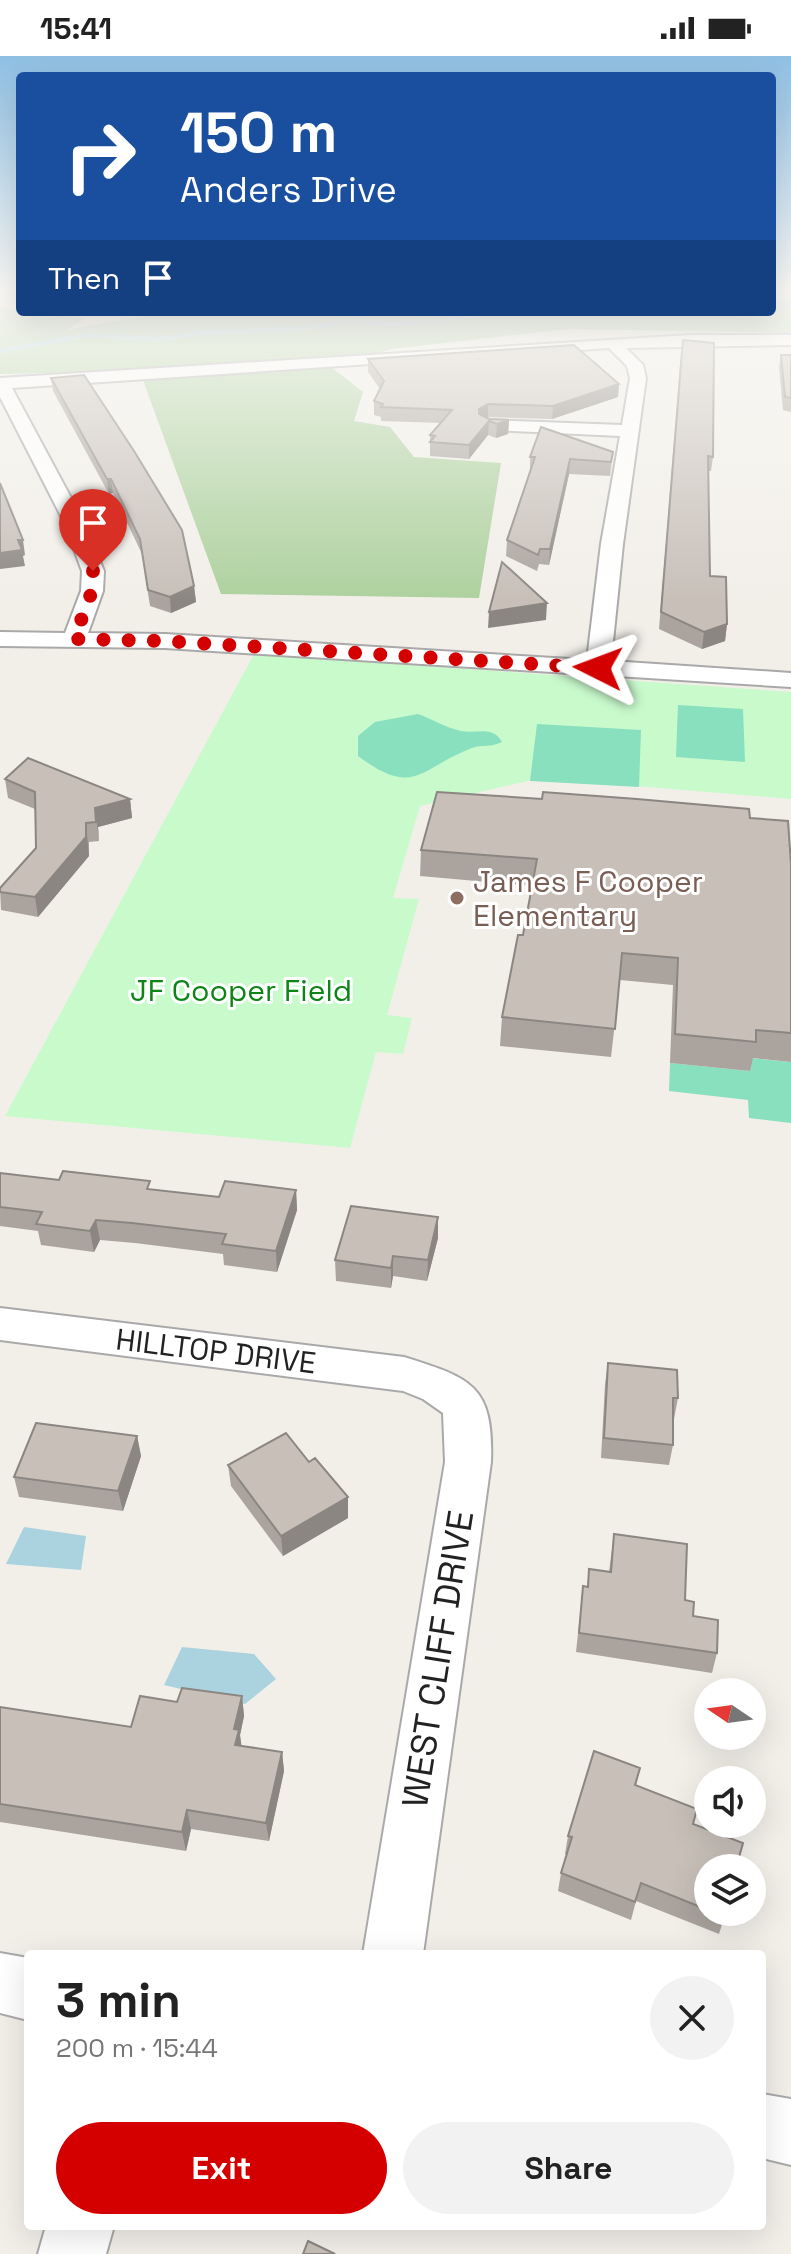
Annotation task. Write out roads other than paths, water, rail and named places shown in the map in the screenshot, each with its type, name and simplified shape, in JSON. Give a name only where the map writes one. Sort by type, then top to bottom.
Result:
[{"type":"street","points":[[6,396],[74,522],[93,571],[92,591],[74,639]]},
{"type":"street","points":[[598,668],[612,544],[635,396]]},
{"type":"street","points":[[489,425],[630,431]]},
{"type":"street","points":[[0,639],[165,641],[791,680]]},
{"type":"street","name":"HILLTOP DRIVE","points":[[0,1324],[404,1374],[430,1382]]},
{"type":"street","name":"WEST CLIFF DRIVE","points":[[394,1950],[471,1433],[462,1402],[449,1389],[430,1382]]},
{"type":"street","points":[[0,1983],[24,1988]]},
{"type":"street","points":[[766,2127],[791,2132]]},
{"type":"street","points":[[72,2254],[79,2230]]},
{"type":"water","points":[[24,1527],[86,1536],[81,1570],[6,1564]]},
{"type":"water","points":[[182,1647],[254,1654],[276,1679],[245,1704],[164,1685]]},
{"type":"place","name":"James F Cooper Elementary","points":[[457,898]]},
{"type":"park label","name":"JF Cooper Field","points":[[241,990]]}]
